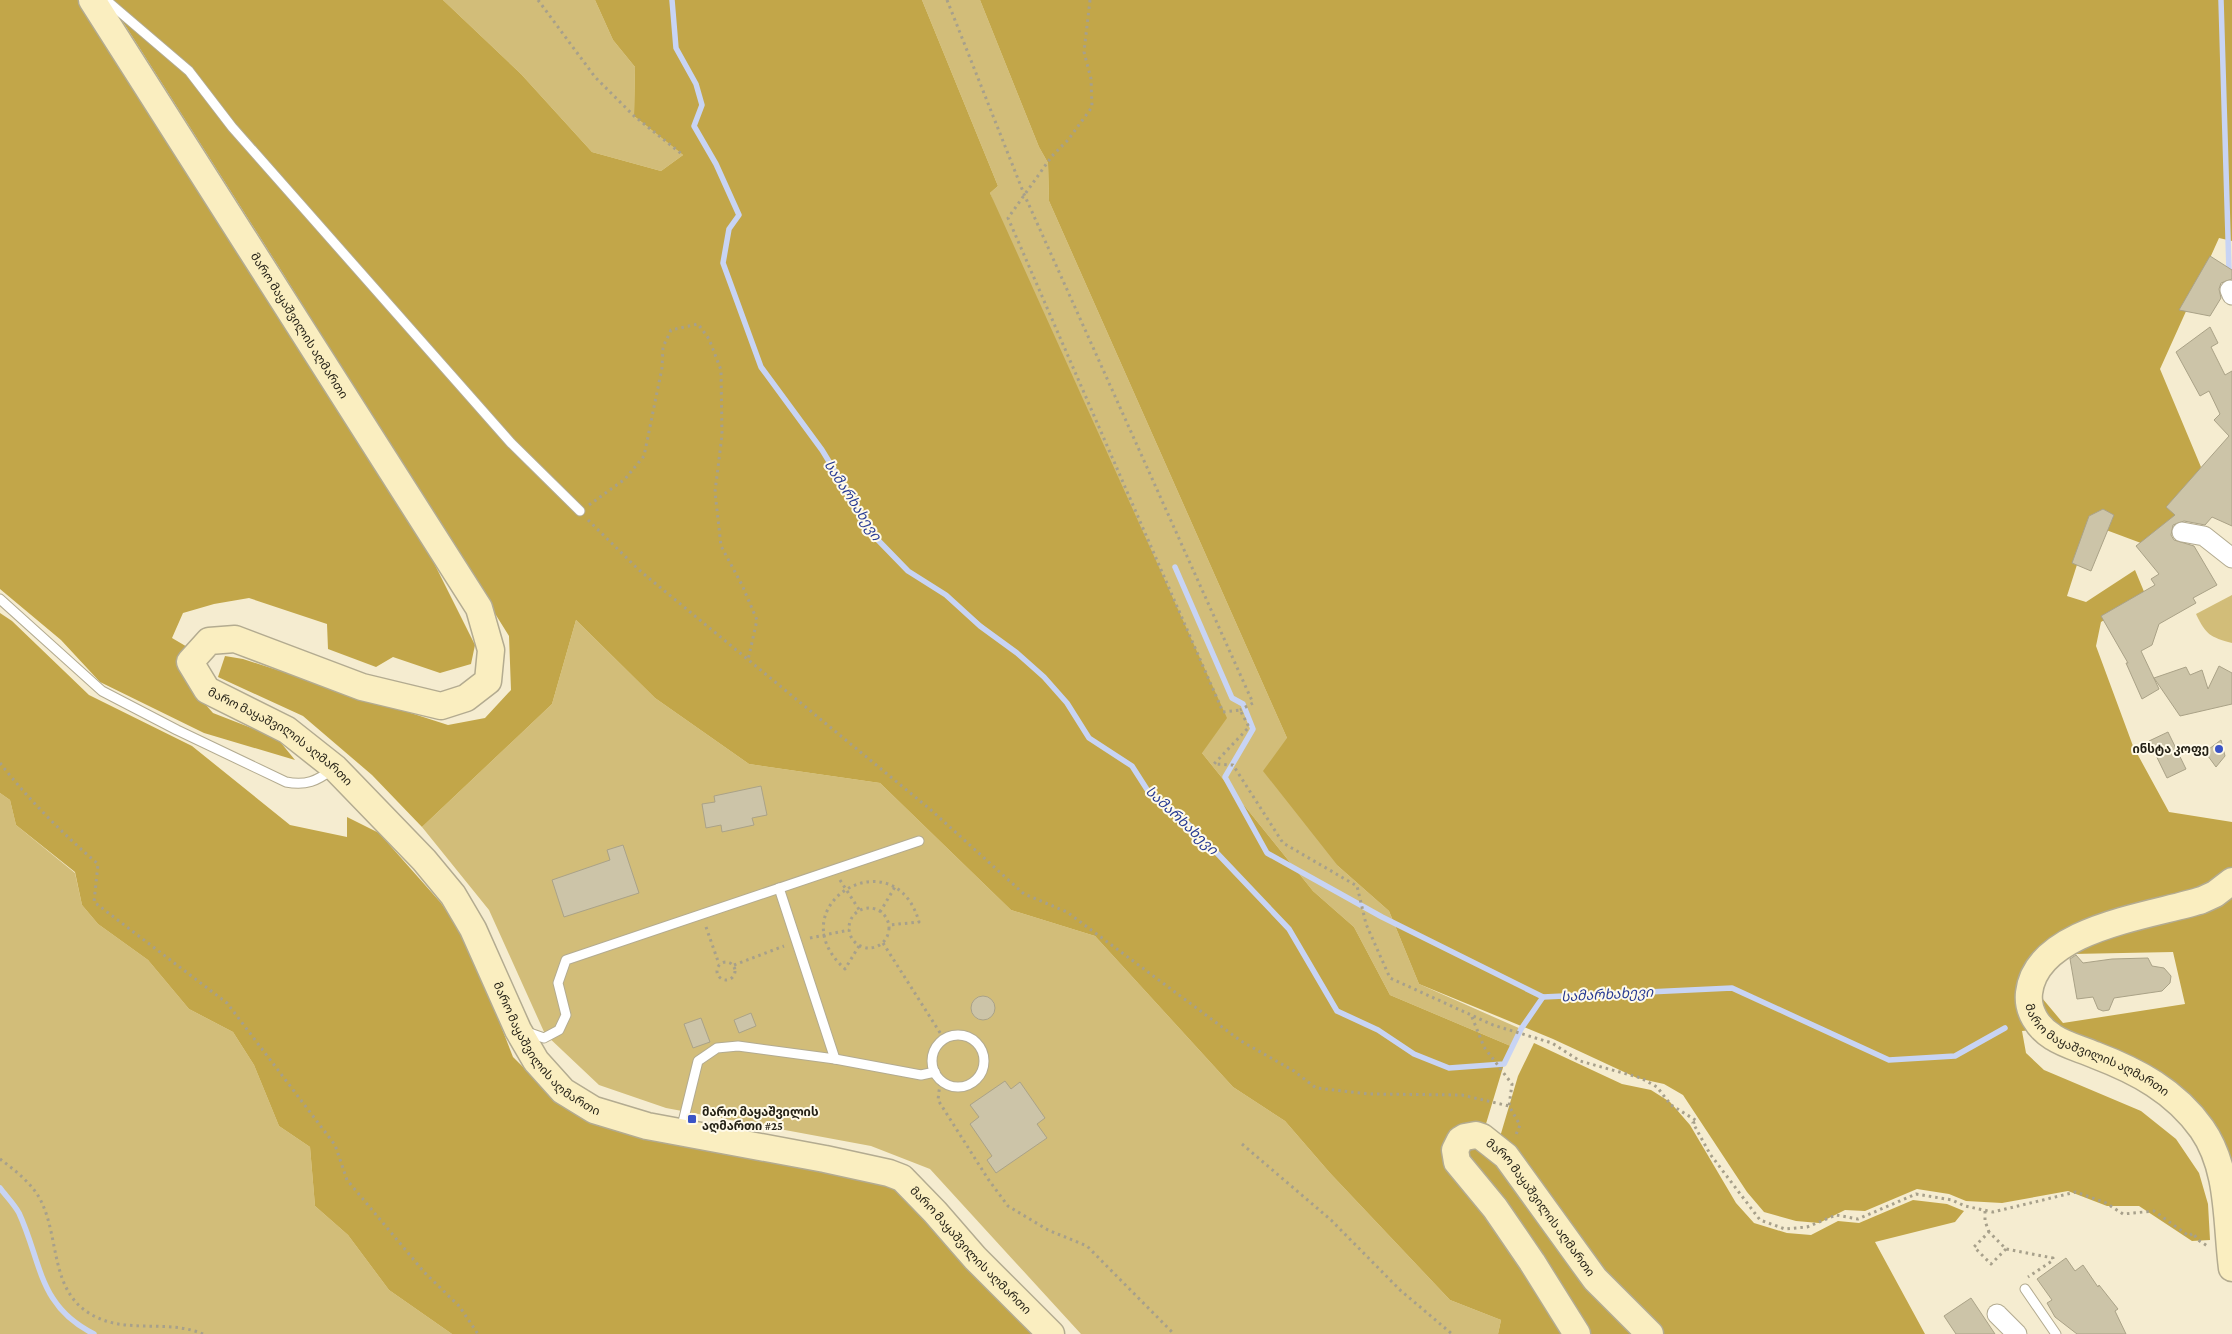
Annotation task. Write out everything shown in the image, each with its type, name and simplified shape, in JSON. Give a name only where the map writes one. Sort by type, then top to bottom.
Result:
[{"type":"main road","name":"მარო მაყაშვილის აღმართი","points":[[92,0],[479,608],[491,650],[488,681],[466,698],[441,706],[362,687],[235,639],[209,641],[190,662],[207,690],[287,730],[335,768],[404,839],[453,895],[473,929],[518,1030],[548,1077],[578,1102],[594,1110],[614,1116],[680,1132],[889,1172],[902,1178],[975,1258],[1051,1334]]},
{"type":"main road","name":"მარო მაყაშვილის აღმართი","points":[[2232,881],[2215,894],[2202,900],[2106,926],[2069,942],[2042,962],[2030,984],[2028,996],[2035,1020],[2052,1037],[2146,1077],[2178,1103],[2203,1130],[2217,1160],[2223,1180],[2232,1268]]},
{"type":"main road","name":"მარო მაყაშვილის აღმართი","points":[[1577,1334],[1532,1262],[1494,1208],[1457,1162],[1455,1150],[1460,1140],[1470,1135],[1476,1135],[1506,1156],[1595,1279],[1650,1334]]},
{"type":"street","points":[[2182,532],[2204,536],[2232,558]]},
{"type":"street","points":[[1997,1314],[2017,1334]]},
{"type":"lane","points":[[106,0],[189,71],[232,127],[511,443],[580,511]]},
{"type":"lane","points":[[0,599],[102,691],[176,730],[286,782],[300,785],[310,784],[335,768]]},
{"type":"lane","points":[[518,1030],[544,1038],[559,1030],[566,1015],[558,983],[566,960],[919,841]]},
{"type":"lane","points":[[779,888],[835,1059]]},
{"type":"lane","points":[[680,1132],[698,1062],[717,1048],[738,1046],[835,1059],[921,1075],[938,1076],[956,1087],[965,1086],[979,1076],[983,1068],[981,1050],[970,1038],[955,1035],[944,1040],[935,1049],[932,1056],[938,1076]]},
{"type":"lane","points":[[2024,1284],[2056,1334]]},
{"type":"path","points":[[538,0],[595,77],[634,116],[683,155]]},
{"type":"path","points":[[947,0],[1024,194],[1253,703],[1240,710],[1223,712],[1008,218],[1024,194],[1051,156],[1068,140],[1092,107],[1091,80],[1084,52],[1090,0]]},
{"type":"path","points":[[748,660],[757,620],[742,585],[721,546],[715,492],[722,434],[720,370],[709,339],[698,324],[671,330],[663,347],[662,368],[644,456],[625,480],[580,511],[639,570],[748,660],[931,810],[1024,894],[1067,912],[1175,994],[1241,1041],[1294,1071],[1316,1088],[1368,1094],[1462,1095],[1508,1106]]},
{"type":"path","points":[[1240,710],[1249,727],[1214,764],[1231,765],[1283,843],[1357,886],[1366,924],[1390,978],[1493,1025],[1552,1043],[1580,1061],[1641,1078],[1657,1087],[1671,1105],[1697,1121],[1693,1123],[1710,1154],[1760,1220],[1785,1229],[1807,1227],[1836,1215],[1858,1219],[1916,1194],[1952,1200],[1965,1206],[1993,1212],[2076,1192],[2106,1203],[2123,1214],[2154,1211],[2189,1236],[2193,1233],[2198,1240],[2210,1247]]},
{"type":"path","points":[[0,763],[62,833],[98,864],[94,902],[227,1003],[335,1145],[347,1180],[424,1272],[459,1306],[478,1334]]},
{"type":"path","points":[[834,870],[860,912]]},
{"type":"path","points":[[859,946],[845,969],[834,959],[826,945],[823,928],[826,912],[835,898],[845,888],[863,881],[880,882],[895,887],[908,898],[919,922],[889,925]]},
{"type":"path","points":[[880,912],[895,887]]},
{"type":"path","points":[[870,909],[880,912],[889,925],[887,937],[883,943],[872,948],[859,946],[854,942],[849,930],[853,917],[860,912],[870,909]]},
{"type":"path","points":[[701,914],[719,964],[717,970],[720,978],[728,980],[733,976],[735,968],[731,963],[725,961],[719,964]]},
{"type":"path","points":[[883,943],[944,1040]]},
{"type":"path","points":[[1472,1016],[1484,1047],[1512,1084],[1508,1106],[1520,1125],[1506,1156]]},
{"type":"path","points":[[938,1076],[938,1100],[988,1179],[1008,1206],[1048,1230],[1087,1246],[1174,1334]]},
{"type":"path","points":[[1242,1144],[1331,1220],[1365,1256],[1434,1321],[1452,1334]]},
{"type":"path","points":[[0,1159],[28,1183],[41,1201],[50,1229],[59,1274],[70,1296],[86,1311],[94,1316],[116,1323],[172,1325],[203,1334]]},
{"type":"path","points":[[1985,1211],[1989,1232],[2006,1249],[2053,1258],[2052,1261],[2024,1284]]},
{"type":"path","points":[[1989,1232],[1974,1247],[1991,1264],[2006,1249]]},
{"type":"shaded area","points":[[0,0],[81,0],[416,527],[475,645],[471,664],[440,673],[393,657],[376,667],[328,649],[327,624],[249,598],[214,604],[183,613],[172,638],[189,648],[185,681],[213,713],[277,738],[295,760],[204,733],[100,682],[61,640],[0,589]]},
{"type":"shaded area","points":[[109,0],[443,0],[521,74],[592,152],[661,171],[683,155],[634,116],[635,67],[613,40],[595,0],[922,0],[998,186],[990,193],[1227,718],[1202,753],[1313,891],[1354,927],[1390,995],[1513,1047],[1504,1064],[1482,1137],[1650,1334],[1498,1334],[1501,1320],[1450,1300],[1330,1173],[1285,1121],[1233,1087],[1095,936],[1011,910],[880,783],[749,764],[655,698],[576,620],[552,704],[422,827],[372,775],[303,716],[218,677],[225,656],[243,659],[448,725],[485,718],[511,690],[509,636],[284,275]],"holes":[[[956,603],[1007,645],[980,626]]]},
{"type":"shaded area","points":[[443,0],[595,0],[613,40],[635,67],[634,116],[683,155],[661,171],[592,152],[521,74]]},
{"type":"shaded area","points":[[922,0],[980,0],[1039,147],[1048,163],[1049,201],[1287,738],[1338,866],[1389,911],[1419,984],[1521,1029],[1513,1047],[1390,995],[1354,927],[1313,891],[1202,753],[990,193],[998,186]]},
{"type":"shaded area","points":[[980,0],[2232,0],[2232,241],[2219,238],[2160,369],[2201,467],[2157,549],[2090,524],[2067,596],[2086,602],[2135,570],[2145,594],[2101,622],[2096,646],[2133,746],[2169,812],[2232,822],[2232,1268],[2194,1119],[2043,1029],[2022,1031],[2026,1053],[2044,1070],[2141,1111],[2176,1139],[2199,1173],[2208,1204],[2210,1240],[2192,1241],[2139,1206],[2107,1206],[2068,1191],[2002,1203],[1966,1201],[1949,1194],[1917,1189],[1865,1211],[1845,1210],[1819,1223],[1796,1221],[1764,1212],[1747,1192],[1683,1095],[1664,1084],[1637,1078],[1553,1039],[1419,984],[1389,911],[1338,866],[1263,771],[1287,738],[1049,201],[1048,163],[1039,147]],"holes":[[[2173,952],[2185,1004],[2063,1023],[2042,998],[2049,966],[2072,954]]]},
{"type":"shaded area","points":[[2232,595],[2232,643],[2218,639],[2206,631],[2196,614]]},
{"type":"shaded area","points":[[0,613],[12,621],[89,695],[192,746],[290,825],[347,837],[347,817],[379,833],[441,903],[469,944],[513,1057],[536,1080],[579,1111],[894,1183],[1041,1334],[452,1334],[389,1290],[348,1235],[315,1206],[310,1147],[279,1126],[254,1065],[233,1032],[189,1009],[148,960],[98,924],[82,905],[75,872],[16,825],[10,800],[0,793]]},
{"type":"shaded area","points":[[576,620],[655,698],[749,764],[880,783],[1011,910],[1095,936],[1233,1087],[1285,1121],[1330,1173],[1450,1300],[1501,1320],[1498,1334],[1081,1334],[930,1169],[871,1146],[666,1108],[599,1085],[545,1034],[489,910],[422,827],[552,704]]},
{"type":"shaded area","points":[[0,793],[10,800],[16,825],[75,873],[82,905],[98,924],[148,960],[189,1009],[233,1032],[254,1065],[279,1126],[310,1147],[315,1206],[348,1235],[389,1290],[452,1334],[0,1334]]},
{"type":"shaded area","points":[[1534,1043],[1622,1084],[1651,1090],[1670,1102],[1690,1125],[1736,1203],[1754,1223],[1787,1233],[1811,1235],[1838,1221],[1859,1223],[1913,1200],[1947,1204],[1964,1211],[1955,1222],[1875,1242],[1925,1334],[1656,1334],[1497,1147],[1518,1076]]},
{"type":"building","points":[[2210,256],[2232,270],[2232,279],[2221,283],[2219,289],[2221,298],[2210,316],[2179,310]]},
{"type":"building","points":[[2210,327],[2218,343],[2211,347],[2225,375],[2232,371],[2232,526],[2212,517],[2205,525],[2184,521],[2173,525],[2171,535],[2174,540],[2194,546],[2217,585],[2193,598],[2196,603],[2159,624],[2152,645],[2141,651],[2159,689],[2142,699],[2126,663],[2128,663],[2101,616],[2155,585],[2151,579],[2159,574],[2136,546],[2175,515],[2166,507],[2229,436],[2214,420],[2220,414],[2209,391],[2200,396],[2176,352]]},
{"type":"building","points":[[2103,509],[2114,515],[2091,571],[2072,563],[2089,516]]},
{"type":"building","points":[[2219,666],[2232,673],[2232,704],[2180,716],[2154,678],[2186,667],[2190,675],[2202,670],[2208,689]]},
{"type":"building","points":[[2168,732],[2186,769],[2167,778],[2149,741]]},
{"type":"building","points":[[2221,740],[2225,756],[2216,767],[2205,752]]},
{"type":"building","points":[[761,786],[767,815],[752,818],[754,825],[722,832],[721,825],[706,828],[702,804],[715,802],[714,796]]},
{"type":"building","points":[[623,845],[639,893],[564,917],[552,880],[610,860],[607,850]]},
{"type":"building","points":[[2076,955],[2083,963],[2112,959],[2148,958],[2152,966],[2164,968],[2171,976],[2170,983],[2162,991],[2114,998],[2109,1010],[2103,1011],[2098,1009],[2093,997],[2077,999],[2070,959]]},
{"type":"building","points":[[983,996],[988,997],[994,1003],[994,1013],[988,1019],[983,1020],[978,1019],[972,1013],[971,1008],[972,1003],[978,997]]},
{"type":"building","points":[[751,1013],[756,1026],[739,1033],[734,1020]]},
{"type":"building","points":[[701,1018],[710,1042],[693,1048],[684,1024]]},
{"type":"building","points":[[1005,1081],[1011,1089],[1020,1082],[1045,1118],[1037,1124],[1047,1138],[996,1173],[987,1160],[992,1156],[970,1124],[979,1117],[970,1105]]},
{"type":"building","points":[[2066,1258],[2075,1271],[2083,1265],[2098,1287],[2099,1285],[2118,1309],[2115,1311],[2126,1334],[2077,1334],[2055,1317],[2047,1303],[2052,1300],[2037,1279]]},
{"type":"building","points":[[1971,1298],[1995,1334],[1956,1334],[1944,1316]]},
{"type":"waterway","name":"სამარხახევი","points":[[672,0],[676,48],[696,84],[702,105],[694,126],[716,164],[739,215],[729,229],[723,263],[761,367],[822,450],[875,537],[908,571],[946,595],[980,626],[1017,653],[1044,677],[1067,703],[1089,738],[1132,766],[1148,791],[1179,815],[1215,851],[1289,929],[1337,1011],[1378,1030],[1414,1054],[1449,1068],[1504,1064],[1521,1029],[1543,997],[1732,988],[1889,1060],[1955,1056],[2005,1028]]},
{"type":"waterway","points":[[2221,0],[2229,271]]},
{"type":"waterway","points":[[1175,567],[1232,698],[1243,704],[1253,729],[1225,777],[1267,853],[1382,917],[1543,997]]},
{"type":"waterway","points":[[0,1188],[19,1213],[44,1282],[52,1297],[76,1323],[94,1334]]},
{"type":"place","name":"ინსტა კოფე","points":[[2219,749]]},
{"type":"place","name":"მარო მაყაშვილის აღმართი #25","points":[[692,1119]]}]
